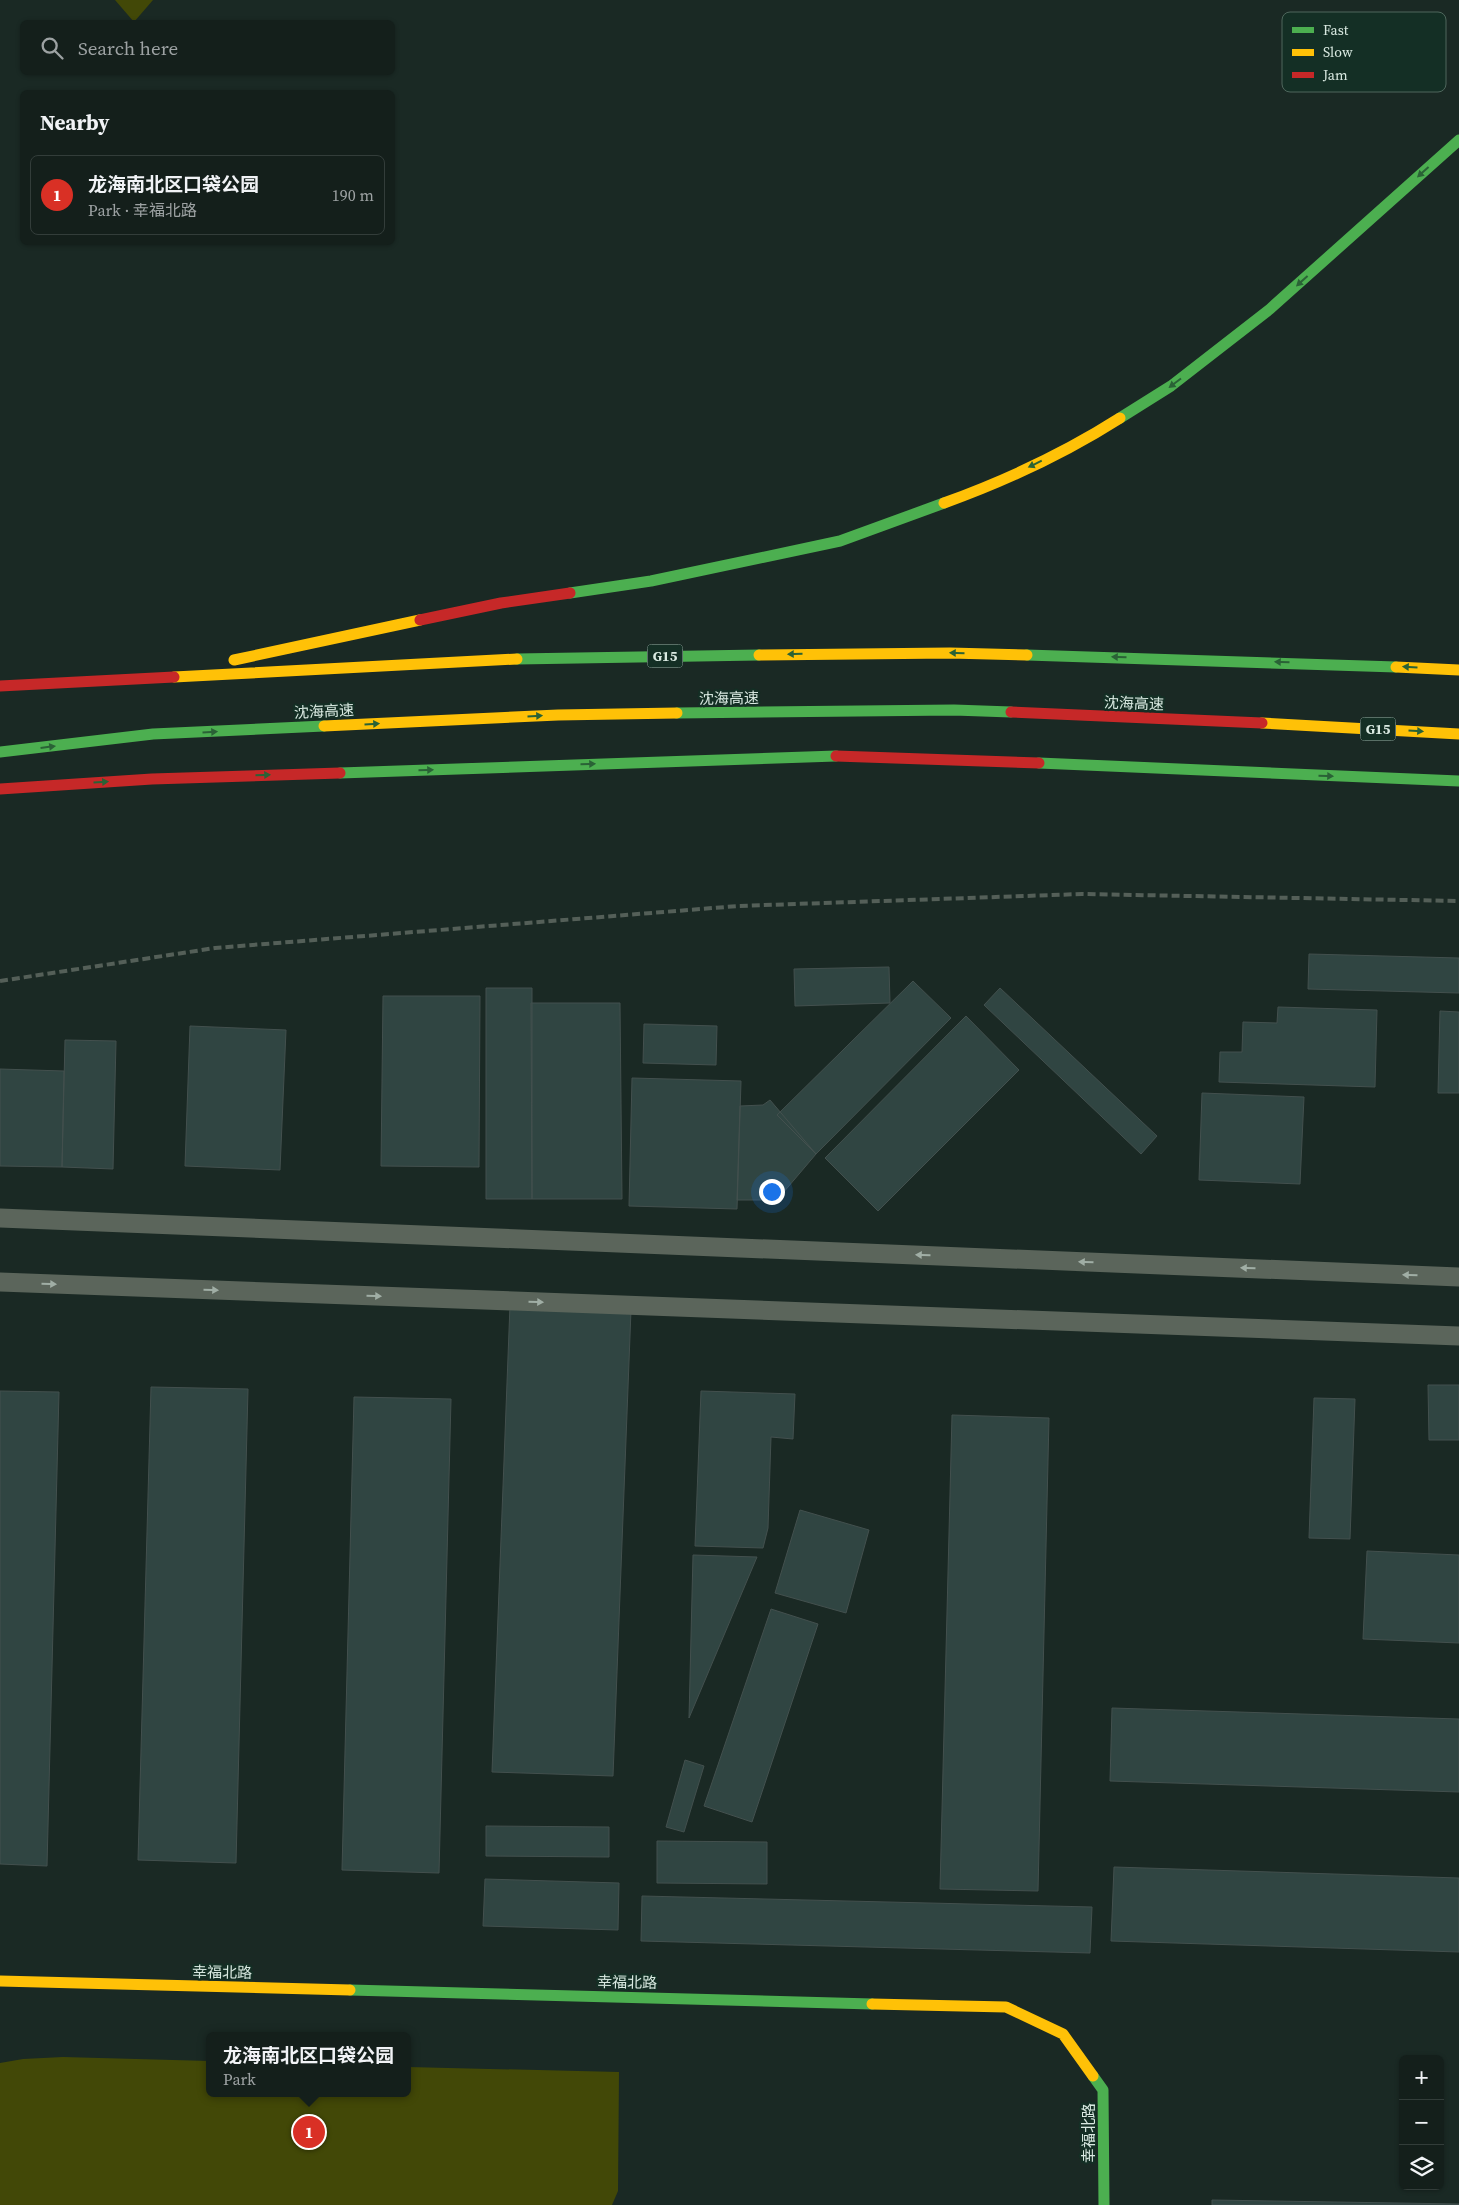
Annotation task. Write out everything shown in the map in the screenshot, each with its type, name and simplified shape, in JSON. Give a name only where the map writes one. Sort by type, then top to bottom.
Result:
[{"type":"main road","points":[[152,678],[501,603],[651,581],[840,541],[988,487],[1085,440],[1171,386],[1270,309],[1459,140]]},
{"type":"main road","name":"G15","points":[[0,686],[560,656],[950,653],[1331,663],[1459,670]]},
{"type":"main road","name":"沈海高速","points":[[0,752],[153,734],[558,715],[954,710],[1297,724],[1459,734]]},
{"type":"main road","points":[[0,789],[152,779],[856,755],[1459,781]]},
{"type":"main road","name":"幸福北路","points":[[0,1981],[1006,2007],[1063,2034],[1103,2090],[1104,2205]]},
{"type":"lane","points":[[0,1218],[1459,1277]]},
{"type":"lane","points":[[0,1282],[1459,1336]]},
{"type":"green space","points":[[115,0],[153,0],[136,20],[132,20]]},
{"type":"green space","points":[[63,2057],[206,2061],[206,2097],[411,2097],[411,2067],[619,2072],[618,2191],[612,2205],[0,2205],[0,2063],[23,2059]]},
{"type":"building","points":[[1309,954],[1459,958],[1459,993],[1308,989]]},
{"type":"building","points":[[889,967],[890,1003],[795,1006],[794,969]]},
{"type":"building","points":[[913,981],[951,1018],[816,1154],[777,1115]]},
{"type":"building","points":[[486,988],[532,988],[532,1199],[486,1199]]},
{"type":"building","points":[[1000,988],[1157,1136],[1141,1154],[984,1005]]},
{"type":"building","points":[[383,996],[480,996],[479,1167],[381,1166]]},
{"type":"building","points":[[531,1003],[620,1003],[622,1199],[532,1199]]},
{"type":"building","points":[[1278,1007],[1377,1010],[1375,1087],[1219,1082],[1220,1052],[1242,1052],[1243,1022],[1277,1023]]},
{"type":"building","points":[[1440,1011],[1459,1012],[1459,1093],[1438,1093]]},
{"type":"building","points":[[966,1016],[1019,1070],[878,1211],[825,1158]]},
{"type":"building","points":[[644,1024],[717,1026],[716,1065],[643,1063]]},
{"type":"building","points":[[190,1026],[286,1030],[280,1170],[185,1166]]},
{"type":"building","points":[[65,1040],[116,1041],[113,1169],[62,1167]]},
{"type":"building","points":[[0,1069],[64,1071],[62,1167],[0,1166]]},
{"type":"building","points":[[632,1078],[741,1081],[737,1209],[629,1206]]},
{"type":"building","points":[[1202,1093],[1304,1097],[1300,1184],[1199,1180]]},
{"type":"building","points":[[770,1100],[816,1154],[777,1200],[737,1200],[740,1106],[763,1105]]},
{"type":"building","points":[[510,1305],[631,1310],[613,1776],[492,1772]]},
{"type":"building","points":[[1428,1385],[1459,1385],[1459,1440],[1429,1440]]},
{"type":"building","points":[[151,1387],[248,1389],[236,1863],[138,1860]]},
{"type":"building","points":[[0,1391],[59,1392],[47,1866],[0,1864]]},
{"type":"building","points":[[701,1391],[795,1394],[793,1439],[771,1437],[768,1528],[763,1548],[695,1546]]},
{"type":"building","points":[[354,1397],[451,1399],[439,1873],[342,1870]]},
{"type":"building","points":[[1314,1398],[1355,1399],[1350,1539],[1309,1538]]},
{"type":"building","points":[[952,1415],[1049,1418],[1038,1891],[940,1889]]},
{"type":"building","points":[[800,1510],[869,1530],[846,1613],[775,1593]]},
{"type":"building","points":[[1367,1551],[1459,1555],[1459,1643],[1363,1639]]},
{"type":"building","points":[[693,1555],[757,1557],[689,1718]]},
{"type":"building","points":[[771,1609],[818,1624],[752,1822],[704,1806]]},
{"type":"building","points":[[1112,1708],[1459,1719],[1459,1792],[1110,1781]]},
{"type":"building","points":[[685,1760],[704,1766],[684,1832],[666,1827]]},
{"type":"building","points":[[486,1826],[609,1827],[609,1857],[486,1856]]},
{"type":"building","points":[[657,1841],[767,1842],[767,1884],[657,1883]]},
{"type":"building","points":[[1114,1867],[1459,1878],[1459,1952],[1111,1941]]},
{"type":"building","points":[[485,1879],[619,1883],[618,1930],[483,1926]]},
{"type":"building","points":[[642,1896],[1092,1907],[1090,1953],[641,1941]]},
{"type":"building","points":[[1212,2200],[1459,2204],[1459,2205],[1212,2205]]},
{"type":"railway","points":[[0,981],[215,948],[738,906],[1082,894],[1459,901]]},
{"type":"traffic: fast","points":[[1120,418],[1171,386],[1270,309],[1459,140]]},
{"type":"traffic: fast","points":[[570,593],[651,581],[840,541],[944,503]]},
{"type":"traffic: fast","points":[[517,659],[759,655]]},
{"type":"traffic: fast","points":[[1027,655],[1396,667]]},
{"type":"traffic: fast","points":[[677,713],[954,710],[1011,712]]},
{"type":"traffic: fast","points":[[0,752],[153,734],[324,726]]},
{"type":"traffic: fast","points":[[340,773],[836,756]]},
{"type":"traffic: fast","points":[[1039,763],[1459,781]]},
{"type":"traffic: fast","points":[[350,1990],[872,2004]]},
{"type":"traffic: fast","points":[[1093,2076],[1103,2090],[1104,2205]]},
{"type":"traffic: slow","points":[[944,503],[1034,465],[1078,443],[1120,418]]},
{"type":"traffic: slow","points":[[234,660],[420,620]]},
{"type":"traffic: slow","points":[[759,655],[950,653],[1027,655]]},
{"type":"traffic: slow","points":[[174,677],[517,659]]},
{"type":"traffic: slow","points":[[1396,667],[1459,670]]},
{"type":"traffic: slow","points":[[324,726],[558,715],[677,713]]},
{"type":"traffic: slow","points":[[1262,723],[1459,734]]},
{"type":"traffic: slow","points":[[0,1981],[350,1990]]},
{"type":"traffic: slow","points":[[872,2004],[1006,2007],[1063,2034],[1093,2076]]},
{"type":"traffic: jam","points":[[420,620],[501,603],[570,593]]},
{"type":"traffic: jam","points":[[0,686],[174,677]]},
{"type":"traffic: jam","points":[[1011,712],[1262,723]]},
{"type":"traffic: jam","points":[[836,756],[1039,763]]},
{"type":"traffic: jam","points":[[0,789],[152,779],[340,773]]},
{"type":"place","name":"龙海南北区口袋公园","points":[[309,2132]]}]
